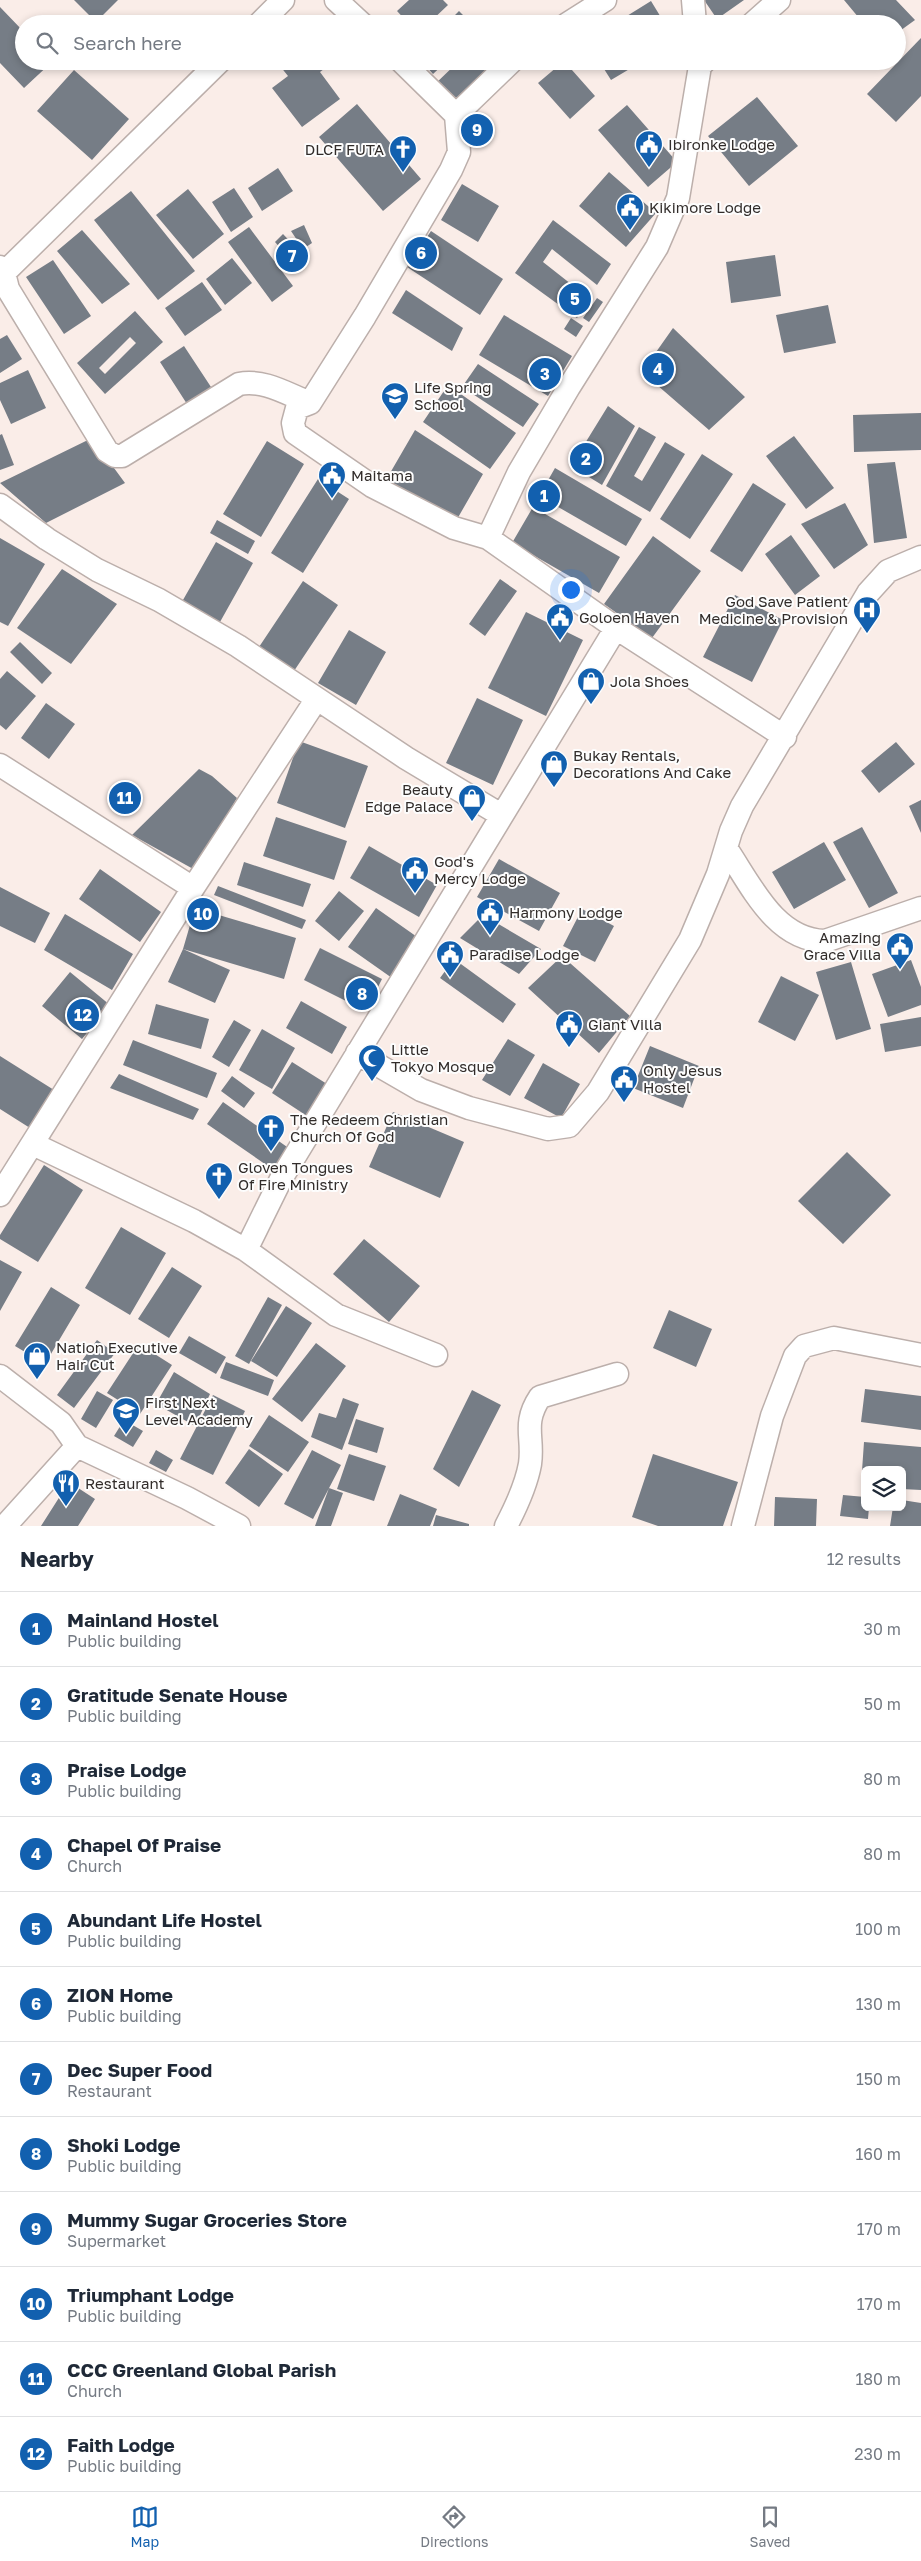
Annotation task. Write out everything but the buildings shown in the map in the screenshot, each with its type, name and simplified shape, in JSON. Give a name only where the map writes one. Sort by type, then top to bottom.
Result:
[{"type":"street","points":[[268,15],[283,0]]},
{"type":"street","points":[[336,0],[352,15]]},
{"type":"street","points":[[582,15],[605,0]]},
{"type":"street","points":[[693,0],[694,15]]},
{"type":"street","points":[[762,15],[779,0]]},
{"type":"street","points":[[211,70],[3,281],[107,451],[115,456],[122,456],[239,384],[252,382],[265,385],[310,403]]},
{"type":"street","points":[[410,70],[456,115],[459,152],[451,170],[365,316],[310,403],[297,408],[293,423],[295,434],[372,486],[454,528],[488,538],[616,628],[785,737]]},
{"type":"street","points":[[456,115],[503,70]]},
{"type":"street","points":[[488,538],[519,472],[569,387],[657,247],[678,198],[700,70]]},
{"type":"street","points":[[0,505],[47,539],[97,570],[159,600],[238,646],[316,700],[501,815]]},
{"type":"street","points":[[357,1054],[421,1090],[469,1108],[548,1129],[569,1126],[598,1092],[690,940],[742,806],[785,737],[868,593],[888,571],[921,557]]},
{"type":"street","points":[[246,1250],[281,1179],[616,628]]},
{"type":"street","points":[[0,1195],[193,888],[316,700]]},
{"type":"street","points":[[0,765],[193,888]]},
{"type":"street","points":[[726,848],[773,917],[794,935],[810,941],[825,941],[921,908]]},
{"type":"street","points":[[32,1144],[194,1220],[246,1250],[336,1315],[436,1355]]},
{"type":"street","points":[[743,1526],[772,1416],[795,1356],[804,1346],[834,1338],[921,1355]]},
{"type":"street","points":[[506,1526],[524,1486],[528,1471],[530,1457],[528,1422],[540,1397],[617,1374]]},
{"type":"street","points":[[0,1376],[61,1422],[77,1446],[187,1498],[239,1526]]},
{"type":"street","points":[[5,1526],[77,1446]]},
{"type":"place","name":"Mummy Sugar Groceries Store","points":[[477,130]]},
{"type":"place","name":"Ibironke Lodge","points":[[649,168]]},
{"type":"place","name":"DLCF FUTA","points":[[403,173]]},
{"type":"place","name":"Kikimore Lodge","points":[[630,231]]},
{"type":"place","name":"ZION Home","points":[[421,253]]},
{"type":"place","name":"Dec Super Food","points":[[292,256]]},
{"type":"place","name":"Abundant Life Hostel","points":[[575,299]]},
{"type":"place","name":"Chapel Of Praise","points":[[658,369]]},
{"type":"place","name":"Praise Lodge","points":[[545,374]]},
{"type":"place","name":"Life Spring School","points":[[395,420]]},
{"type":"place","name":"Gratitude Senate House","points":[[586,459]]},
{"type":"place","name":"Mainland Hostel","points":[[544,496]]},
{"type":"place","name":"Maitama","points":[[332,499]]},
{"type":"place","name":"God Save Patient Medicine & Provision","points":[[867,634]]},
{"type":"place","name":"Goloen Haven","points":[[560,641]]},
{"type":"place","name":"Jola Shoes","points":[[591,705]]},
{"type":"place","name":"Bukay Rentals, Decorations And Cake","points":[[554,788]]},
{"type":"place","name":"CCC Greenland Global Parish","points":[[125,798]]},
{"type":"place","name":"Beauty Edge Palace","points":[[472,822]]},
{"type":"place","name":"God's Mercy Lodge","points":[[415,894]]},
{"type":"place","name":"Triumphant Lodge","points":[[203,914]]},
{"type":"place","name":"Harmony Lodge","points":[[490,936]]},
{"type":"place","name":"Amazing Grace Villa","points":[[900,970]]},
{"type":"place","name":"Paradise Lodge","points":[[450,978]]},
{"type":"place","name":"Shoki Lodge","points":[[362,994]]},
{"type":"place","name":"Faith Lodge","points":[[83,1015]]},
{"type":"place","name":"Giant Villa","points":[[569,1048]]},
{"type":"place","name":"Little Tokyo Mosque","points":[[372,1082]]},
{"type":"place","name":"Only Jesus Hostel","points":[[624,1103]]},
{"type":"place","name":"The Redeem Christian Church Of God","points":[[271,1152]]},
{"type":"place","name":"Gloven Tongues Of Fire Ministry","points":[[219,1200]]},
{"type":"place","name":"Nation Executive Hair Cut","points":[[37,1380]]},
{"type":"place","name":"First Next Level Academy","points":[[126,1435]]},
{"type":"place","name":"Restaurant","points":[[66,1507]]}]
